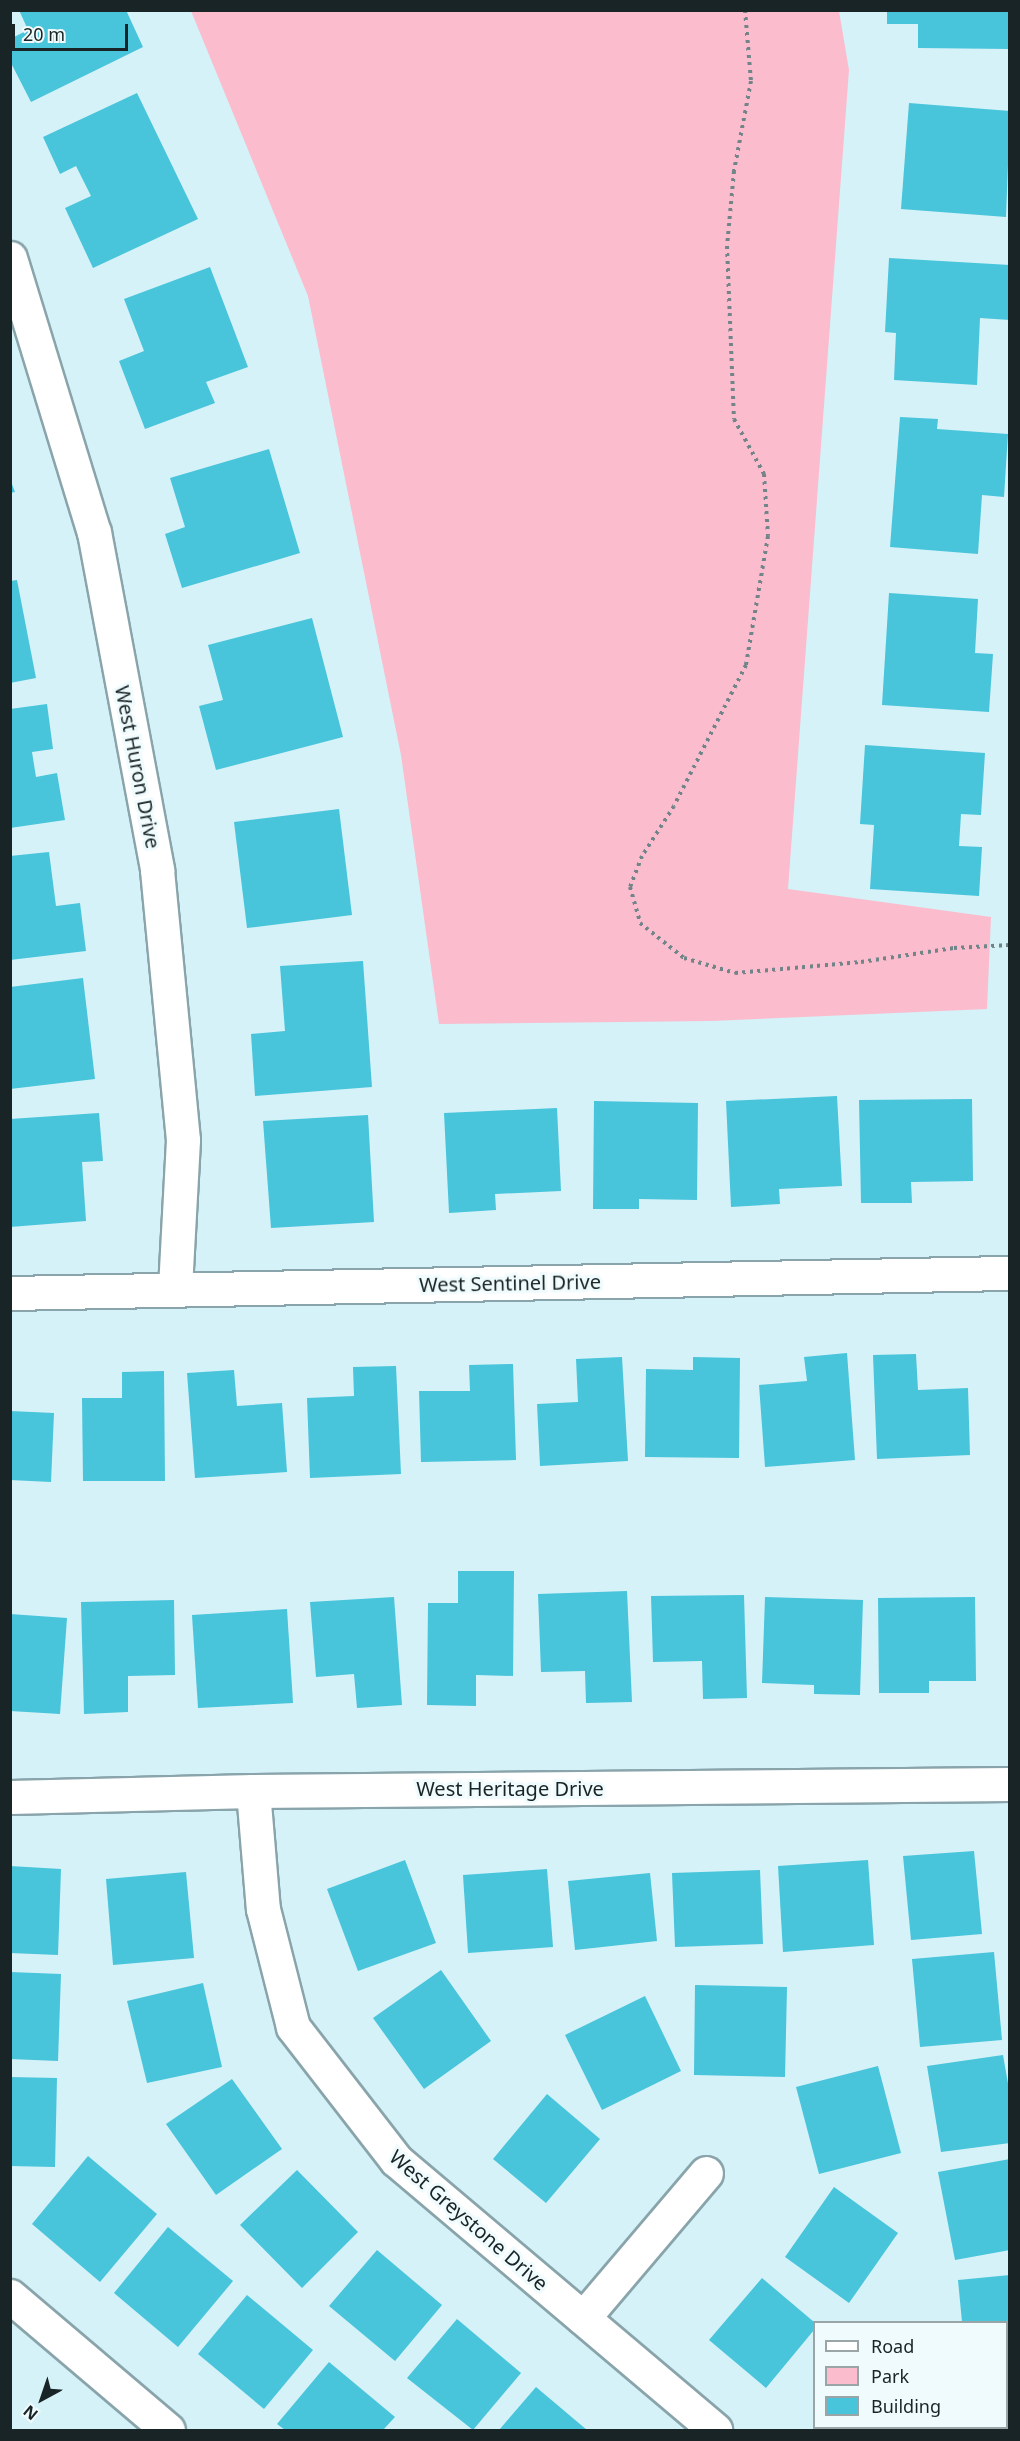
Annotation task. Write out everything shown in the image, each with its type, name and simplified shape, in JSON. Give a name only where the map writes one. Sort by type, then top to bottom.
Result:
[{"type":"street","name":"West Huron Drive","points":[[10,258],[18,300],[94,532],[157,870],[183,1140],[175,1289]]},
{"type":"street","name":"West Sentinel Drive","points":[[10,1293],[1010,1273]]},
{"type":"street","name":"West Heritage Drive","points":[[10,1797],[253,1791],[1010,1784]]},
{"type":"street","name":"West Greystone Drive","points":[[253,1791],[263,1910],[293,2027],[396,2160],[715,2430]]},
{"type":"street","points":[[583,2318],[705,2173]]},
{"type":"street","points":[[10,2296],[168,2430]]},
{"type":"path","points":[[745,10],[751,81],[734,171],[727,257],[734,419],[764,474],[768,536],[746,665],[675,806],[642,856],[630,888],[640,923],[684,958],[735,973],[861,962],[954,948],[1010,945]]},
{"type":"green space","points":[[191,11],[839,11],[849,70],[788,889],[991,917],[987,1009],[711,1021],[439,1024],[401,755],[308,296]]},
{"type":"building","points":[[19,10],[126,10],[143,47],[31,102],[10,61],[10,39],[28,30]]},
{"type":"building","points":[[887,10],[1010,10],[1010,49],[918,48],[918,24],[887,24]]},
{"type":"building","points":[[137,93],[198,219],[93,268],[65,208],[91,196],[76,166],[60,174],[43,137]]},
{"type":"building","points":[[909,103],[1010,111],[1006,217],[901,209]]},
{"type":"building","points":[[889,258],[1010,265],[1010,320],[980,318],[977,385],[894,380],[896,333],[885,332]]},
{"type":"building","points":[[210,267],[248,367],[206,382],[215,403],[145,429],[119,361],[144,351],[124,299]]},
{"type":"building","points":[[900,417],[938,419],[937,429],[1008,434],[1004,497],[982,495],[978,554],[890,547]]},
{"type":"building","points":[[269,449],[300,553],[182,588],[165,534],[185,527],[170,478]]},
{"type":"building","points":[[10,479],[15,492],[10,493]]},
{"type":"building","points":[[17,580],[36,678],[10,683],[10,581]]},
{"type":"building","points":[[889,593],[978,599],[975,653],[993,654],[989,712],[882,705]]},
{"type":"building","points":[[312,618],[343,737],[216,770],[199,706],[223,700],[208,645]]},
{"type":"building","points":[[47,704],[53,749],[32,752],[36,777],[57,773],[65,820],[10,828],[10,709]]},
{"type":"building","points":[[865,745],[985,753],[981,815],[961,814],[959,846],[982,847],[979,896],[870,889],[874,825],[860,824]]},
{"type":"building","points":[[339,809],[352,915],[247,928],[234,822]]},
{"type":"building","points":[[49,852],[56,906],[80,903],[86,951],[10,960],[10,856]]},
{"type":"building","points":[[363,961],[372,1087],[255,1096],[251,1034],[285,1031],[280,966]]},
{"type":"building","points":[[83,978],[95,1079],[10,1089],[10,987]]},
{"type":"building","points":[[837,1096],[842,1186],[779,1189],[780,1204],[731,1207],[726,1101]]},
{"type":"building","points":[[972,1099],[973,1181],[911,1182],[912,1203],[861,1203],[859,1100]]},
{"type":"building","points":[[594,1101],[698,1103],[697,1200],[639,1199],[639,1209],[593,1209]]},
{"type":"building","points":[[557,1108],[561,1191],[495,1194],[496,1210],[449,1213],[444,1113]]},
{"type":"building","points":[[99,1113],[103,1161],[82,1162],[86,1221],[10,1227],[10,1119]]},
{"type":"building","points":[[368,1115],[374,1222],[271,1228],[263,1121]]},
{"type":"building","points":[[847,1353],[855,1460],[765,1467],[759,1385],[807,1381],[804,1357]]},
{"type":"building","points":[[916,1354],[918,1390],[968,1388],[970,1455],[877,1459],[873,1355]]},
{"type":"building","points":[[622,1357],[628,1461],[540,1466],[537,1404],[578,1402],[576,1359]]},
{"type":"building","points":[[693,1357],[740,1358],[739,1458],[645,1457],[646,1369],[693,1370]]},
{"type":"building","points":[[513,1364],[516,1460],[421,1462],[419,1391],[470,1391],[469,1365]]},
{"type":"building","points":[[396,1366],[401,1474],[310,1478],[307,1398],[354,1396],[353,1367]]},
{"type":"building","points":[[234,1370],[237,1406],[282,1403],[287,1472],[195,1478],[187,1373]]},
{"type":"building","points":[[164,1371],[165,1481],[83,1481],[82,1398],[122,1398],[122,1372]]},
{"type":"building","points":[[10,1411],[54,1413],[51,1482],[10,1480]]},
{"type":"building","points":[[458,1571],[514,1571],[513,1676],[476,1675],[476,1706],[427,1705],[428,1603],[458,1603]]},
{"type":"building","points":[[627,1591],[632,1702],[586,1703],[585,1671],[541,1672],[538,1594]]},
{"type":"building","points":[[744,1595],[747,1698],[703,1699],[702,1661],[653,1662],[651,1596]]},
{"type":"building","points":[[394,1597],[402,1705],[357,1708],[354,1674],[316,1677],[310,1602]]},
{"type":"building","points":[[765,1597],[863,1600],[860,1695],[814,1694],[814,1685],[762,1683]]},
{"type":"building","points":[[975,1597],[976,1681],[929,1681],[929,1693],[879,1693],[878,1598]]},
{"type":"building","points":[[174,1600],[175,1675],[128,1676],[128,1712],[84,1714],[81,1602]]},
{"type":"building","points":[[287,1609],[293,1703],[198,1708],[192,1615]]},
{"type":"building","points":[[10,1614],[67,1618],[60,1714],[10,1711]]},
{"type":"building","points":[[974,1851],[982,1934],[911,1940],[903,1856]]},
{"type":"building","points":[[405,1860],[436,1943],[358,1971],[327,1889]]},
{"type":"building","points":[[868,1860],[874,1945],[783,1952],[778,1866]]},
{"type":"building","points":[[10,1866],[61,1869],[58,1955],[10,1953]]},
{"type":"building","points":[[547,1869],[553,1947],[468,1953],[463,1875]]},
{"type":"building","points":[[760,1870],[763,1944],[675,1947],[672,1873]]},
{"type":"building","points":[[186,1872],[194,1958],[113,1965],[106,1879]]},
{"type":"building","points":[[650,1873],[657,1941],[575,1950],[568,1881]]},
{"type":"building","points":[[994,1952],[1002,2040],[920,2047],[912,1959]]},
{"type":"building","points":[[441,1970],[491,2041],[424,2089],[373,2018]]},
{"type":"building","points":[[10,1972],[61,1974],[58,2061],[10,2059]]},
{"type":"building","points":[[203,1983],[222,2067],[147,2083],[127,2001]]},
{"type":"building","points":[[695,1985],[787,1987],[785,2077],[694,2075]]},
{"type":"building","points":[[645,1996],[681,2071],[602,2110],[565,2035]]},
{"type":"building","points":[[1003,2055],[1010,2095],[1010,2143],[941,2152],[927,2066]]},
{"type":"building","points":[[878,2066],[901,2153],[819,2174],[796,2087]]},
{"type":"building","points":[[10,2077],[57,2078],[55,2167],[10,2166]]},
{"type":"building","points":[[232,2079],[282,2149],[216,2195],[166,2124]]},
{"type":"building","points":[[547,2094],[600,2139],[546,2203],[493,2159]]},
{"type":"building","points":[[88,2156],[157,2214],[100,2282],[32,2224]]},
{"type":"building","points":[[1010,2159],[1010,2250],[955,2260],[938,2172]]},
{"type":"building","points":[[297,2170],[358,2232],[302,2288],[240,2225]]},
{"type":"building","points":[[834,2187],[898,2233],[849,2303],[785,2257]]},
{"type":"building","points":[[168,2227],[233,2281],[178,2347],[114,2293]]},
{"type":"building","points":[[377,2250],[442,2305],[395,2361],[329,2306]]},
{"type":"building","points":[[1010,2275],[1010,2364],[1008,2364],[1008,2321],[962,2321],[958,2280]]},
{"type":"building","points":[[762,2278],[813,2321],[813,2331],[766,2388],[709,2340]]},
{"type":"building","points":[[247,2295],[313,2350],[264,2409],[198,2354]]},
{"type":"building","points":[[457,2319],[521,2373],[473,2430],[407,2378]]},
{"type":"building","points":[[329,2362],[395,2417],[383,2430],[285,2430],[277,2424]]},
{"type":"building","points":[[536,2387],[587,2430],[499,2430]]},
{"type":"building","points":[[1008,2416],[1010,2430],[975,2430],[1008,2429]]}]
